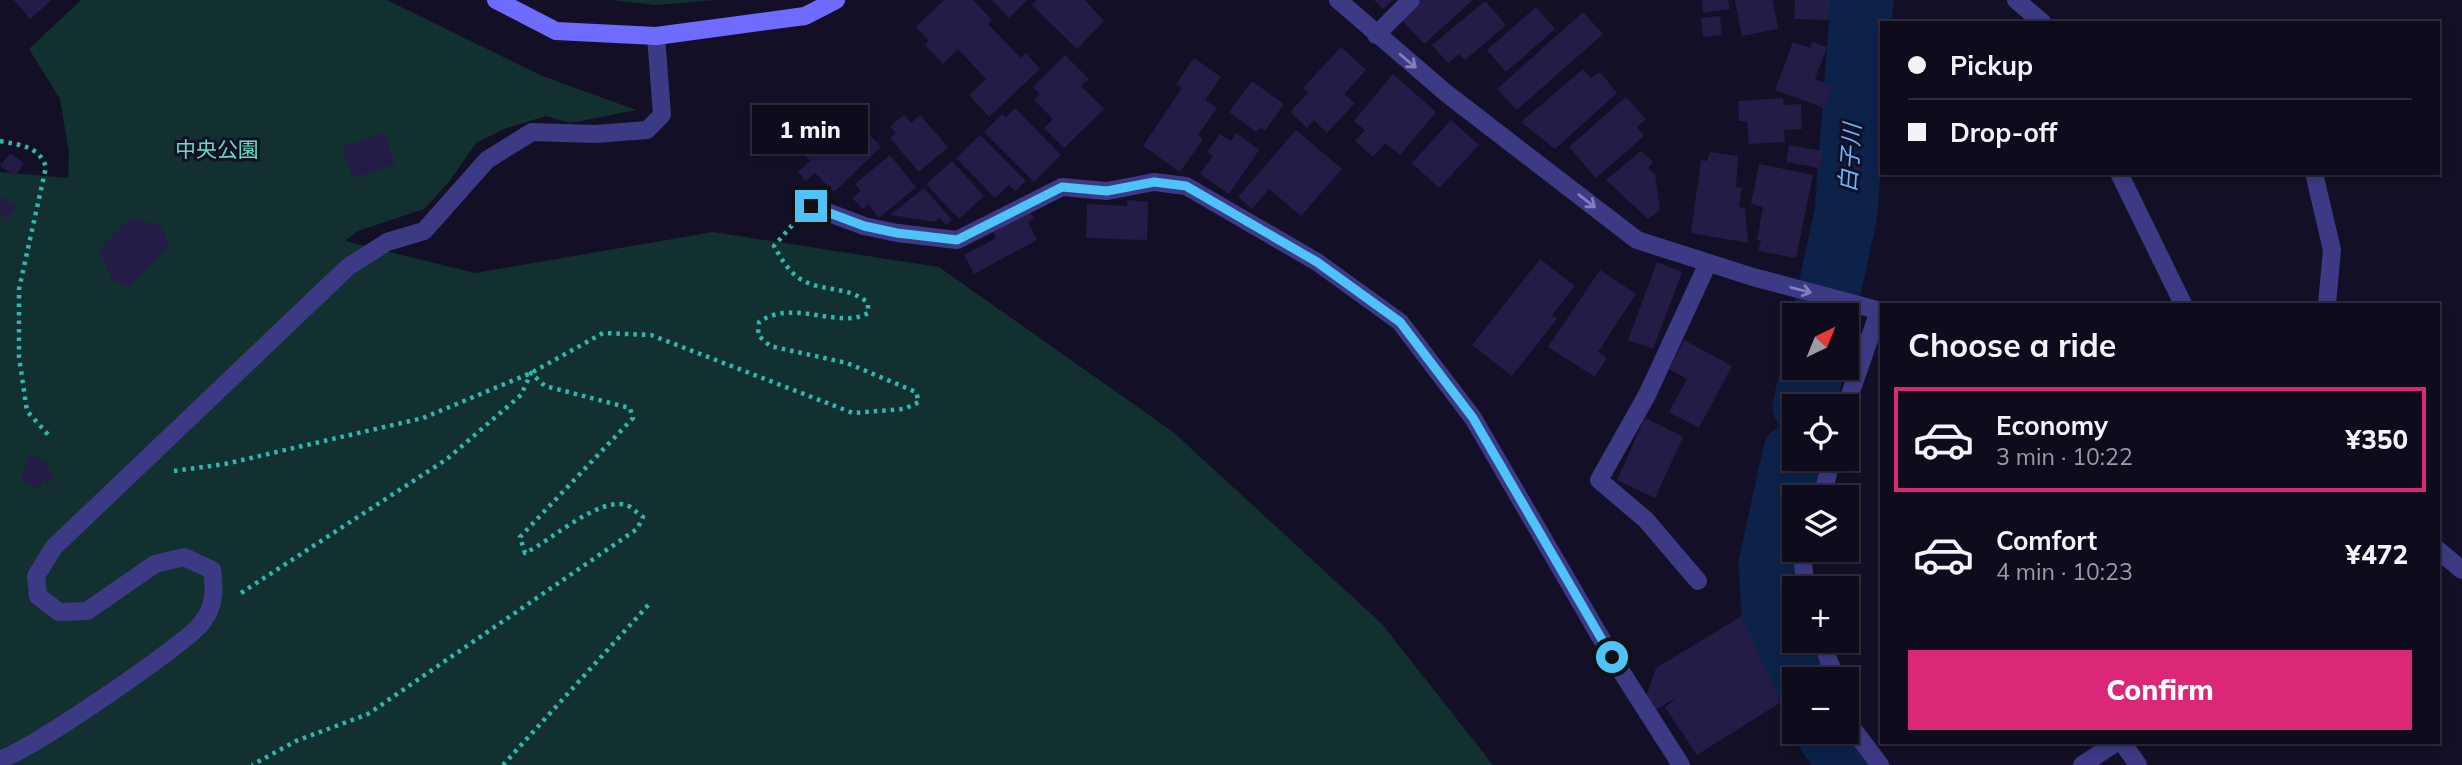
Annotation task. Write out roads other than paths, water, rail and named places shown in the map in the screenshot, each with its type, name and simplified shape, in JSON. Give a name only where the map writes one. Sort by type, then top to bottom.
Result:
[{"type":"street","points":[[496,0],[556,31],[656,36],[805,16],[836,0]]},
{"type":"street","points":[[1338,0],[1376,35],[1637,240],[1753,277],[1880,311],[1850,394]]},
{"type":"street","points":[[1376,35],[1411,0]]},
{"type":"street","points":[[2016,0],[2041,21]]},
{"type":"street","points":[[0,759],[6,759],[90,708],[200,625],[215,595],[212,570],[184,557],[155,564],[87,611],[59,612],[38,596],[36,576],[54,547],[348,267],[387,242],[424,231],[486,160],[532,132],[595,134],[647,130],[662,115],[656,36]]},
{"type":"street","points":[[2120,175],[2183,303]]},
{"type":"street","points":[[2314,175],[2332,250],[2328,303]]},
{"type":"street","points":[[811,206],[864,226],[957,240],[1062,187],[1107,191],[1154,182],[1186,186],[1317,262],[1400,322],[1473,418],[1612,657],[1681,765]]},
{"type":"street","points":[[1698,581],[1646,520],[1598,480],[1647,394],[1708,262]]},
{"type":"street","points":[[2440,552],[2462,570]]},
{"type":"street","points":[[1859,737],[1880,765]]},
{"type":"street","points":[[2082,765],[2116,744]]},
{"type":"street","points":[[2121,744],[2138,765]]},
{"type":"waterway","name":"白子川","points":[[1827,303],[1846,213],[1862,0]]},
{"type":"waterway","name":"白子川","points":[[1807,394],[1810,380]]},
{"type":"waterway","name":"白子川","points":[[1790,471],[1770,564],[1773,614],[1797,667]]},
{"type":"waterway","name":"白子川","points":[[1835,744],[1849,765]]},
{"type":"park label","name":"中央公園","points":[[217,150]]}]
